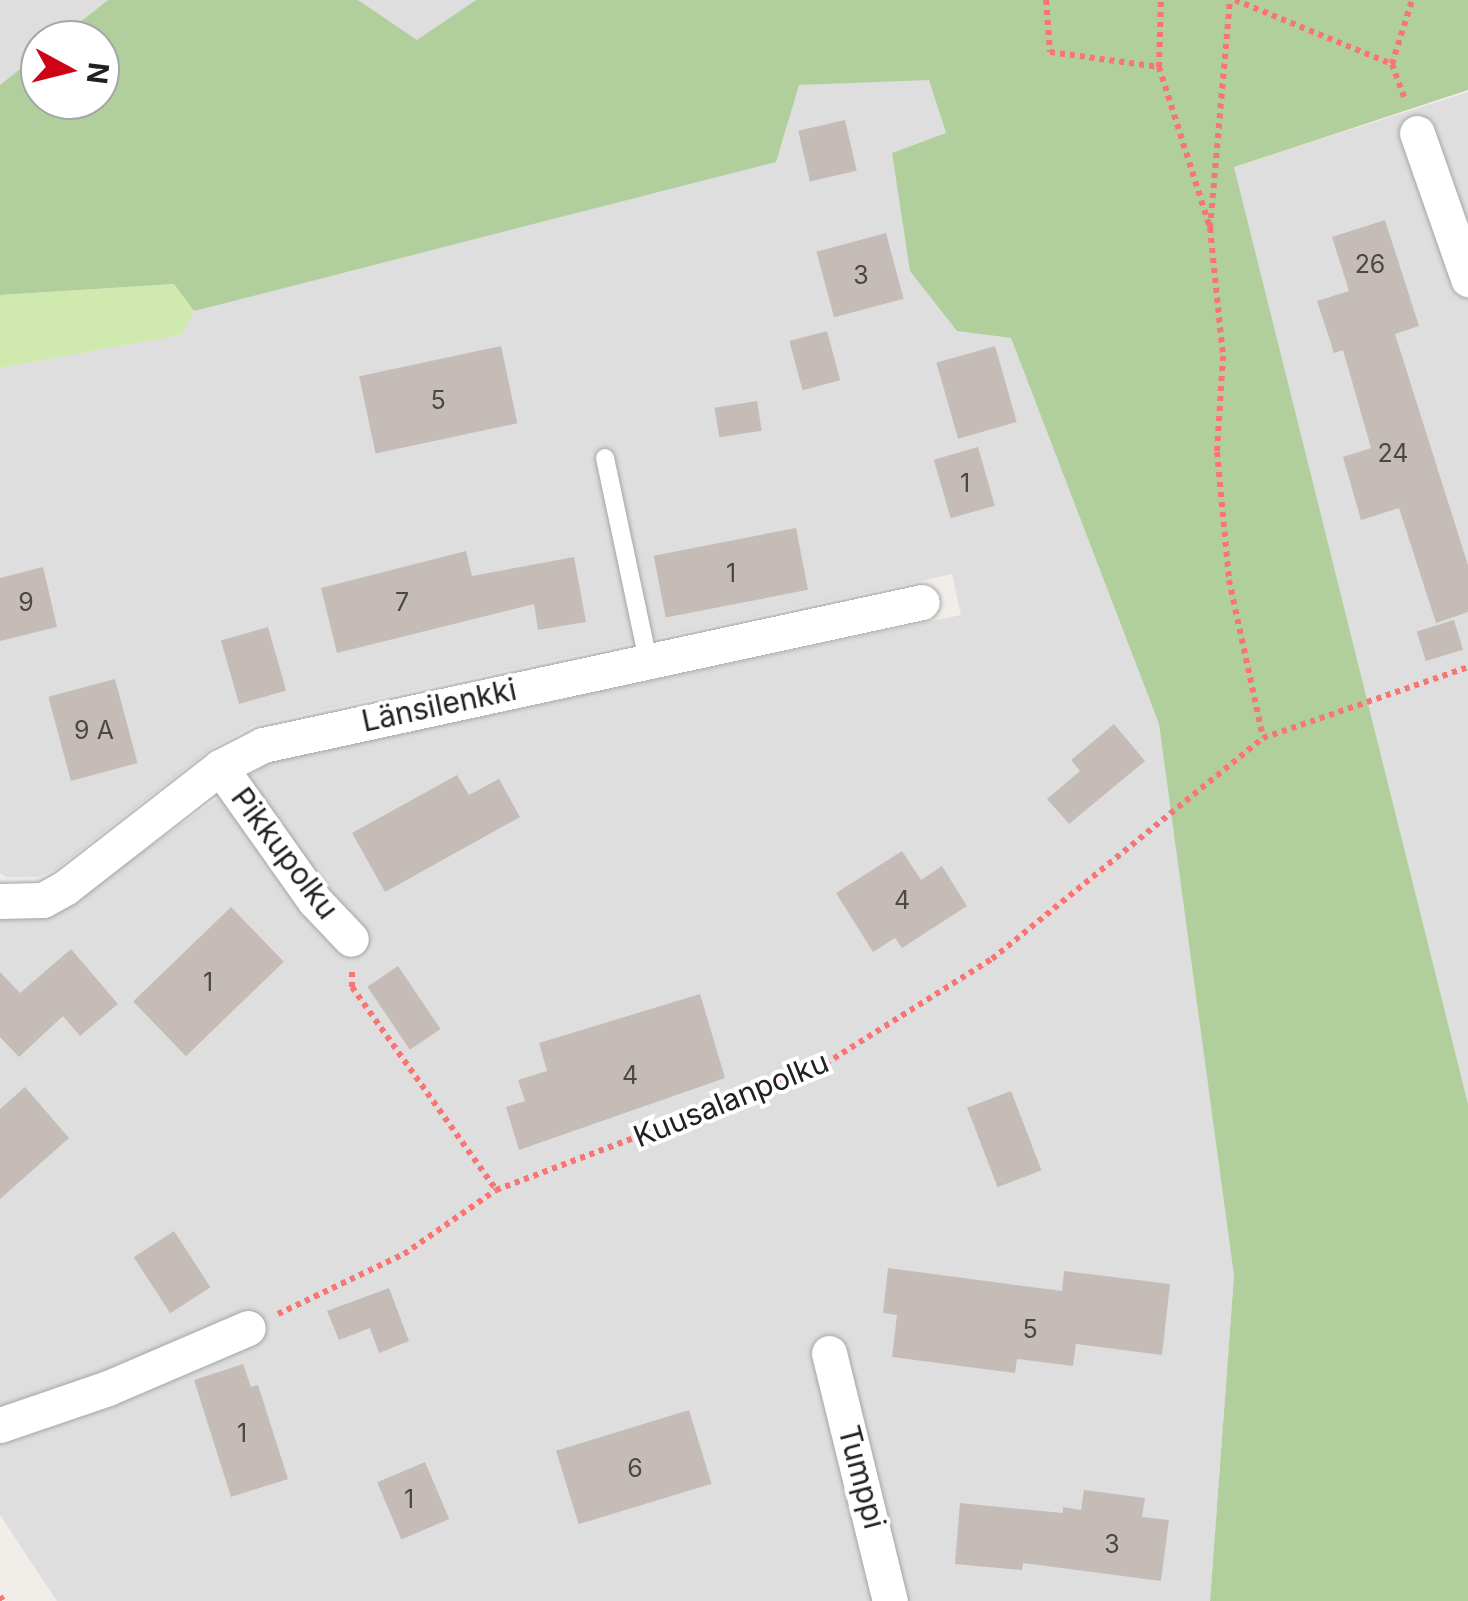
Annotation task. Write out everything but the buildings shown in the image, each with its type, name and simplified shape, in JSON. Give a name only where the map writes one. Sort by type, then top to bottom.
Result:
[{"type":"street","points":[[1417,133],[1468,279]]},
{"type":"street","name":"Länsilenkki","points":[[0,901],[42,900],[66,888],[220,767],[296,736],[922,602]]},
{"type":"street","name":"Pikkupolku","points":[[220,767],[315,901],[351,939]]},
{"type":"street","points":[[0,1425],[108,1388],[248,1328]]},
{"type":"street","name":"Tumppi","points":[[829,1354],[890,1601]]},
{"type":"lane","points":[[605,458],[648,660]]},
{"type":"path","points":[[1046,0],[1050,52],[1159,67]]},
{"type":"path","points":[[1160,0],[1159,67],[1210,228]]},
{"type":"path","points":[[1263,738],[1229,580],[1218,452],[1223,356],[1210,228],[1232,0],[1392,64]]},
{"type":"path","points":[[1412,0],[1392,64],[1417,133]]},
{"type":"path","name":"Kuusalanpolku","points":[[248,1328],[404,1254],[496,1190],[816,1069],[992,959],[1263,738],[1468,667]]},
{"type":"path","points":[[351,939],[352,987],[496,1190]]},
{"type":"shaded area","points":[[0,0],[108,0],[82,20],[20,20],[20,69],[0,85]]},
{"type":"shaded area","points":[[358,0],[476,0],[417,41]]},
{"type":"shaded area","points":[[929,79],[946,133],[957,331],[1011,338],[1159,724],[1234,1276],[1210,1601],[57,1601],[0,1515],[0,918],[49,918],[269,762],[961,615],[952,574],[254,725],[212,748],[56,869],[38,877],[6,877],[0,873],[0,368],[180,335],[194,311],[798,85]]},
{"type":"shaded area","points":[[1468,92],[1468,1104],[1233,167]]},
{"type":"green space","points":[[108,0],[358,0],[417,40],[476,0],[1468,0],[1468,90],[1234,167],[1468,1104],[1468,1601],[1210,1601],[1234,1276],[1159,724],[1011,338],[957,331],[910,271],[892,153],[946,133],[929,80],[799,85],[776,162],[194,311],[174,284],[0,295],[0,85],[20,69],[20,120],[120,120],[120,20],[82,20]]},
{"type":"green space","points":[[174,284],[194,311],[181,335],[0,368],[0,295]]}]
